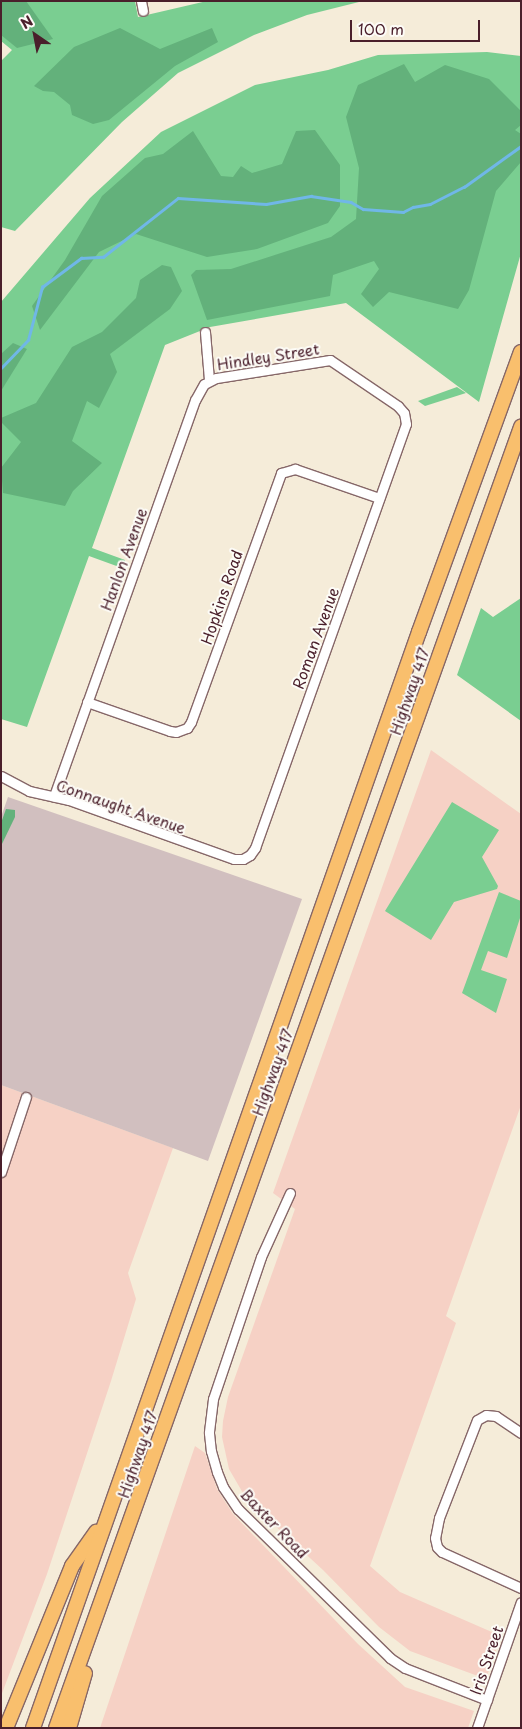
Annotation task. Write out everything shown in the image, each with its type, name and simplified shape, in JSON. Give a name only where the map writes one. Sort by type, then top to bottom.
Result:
[{"type":"highway","points":[[33,1728],[419,632],[521,352]]},
{"type":"highway","name":"Highway 417","points":[[56,1728],[116,1565],[230,1238],[521,427]]},
{"type":"highway","points":[[6,1728],[72,1566],[105,1520]]},
{"type":"highway","points":[[69,1728],[110,1594],[116,1565]]},
{"type":"street","points":[[141,1],[143,11]]},
{"type":"street","points":[[205,332],[209,380]]},
{"type":"street","name":"Hindley Street","points":[[209,380],[330,360],[398,406],[404,413]]},
{"type":"street","name":"Hanlon Avenue","points":[[54,796],[195,400],[199,390],[209,380]]},
{"type":"street","name":"Roman Avenue","points":[[234,859],[243,859],[255,848],[406,424],[404,413]]},
{"type":"street","name":"Hopkins Road","points":[[87,702],[170,731],[176,732],[187,728],[191,722],[281,473],[295,469],[379,498]]},
{"type":"street","name":"Connaught Avenue","points":[[1,776],[30,791],[54,796],[234,859]]},
{"type":"street","points":[[1,1172],[26,1097]]},
{"type":"street","name":"Baxter Road","points":[[290,1193],[260,1257],[213,1398],[209,1434],[211,1451],[217,1472],[238,1509],[390,1658],[405,1668],[487,1700]]},
{"type":"street","points":[[521,1433],[496,1416],[486,1415],[478,1420],[467,1442],[436,1531],[437,1547],[447,1555],[521,1588]]},
{"type":"street","name":"Iris Street","points":[[477,1728],[521,1602]]},
{"type":"shaded area","points":[[431,750],[521,814],[521,1105],[446,1316],[456,1323],[370,1566],[400,1592],[501,1636],[486,1679],[410,1651],[379,1627],[323,1570],[247,1500],[229,1469],[222,1437],[228,1397],[295,1209],[273,1193]]},
{"type":"shaded area","points":[[8,797],[302,899],[208,1161],[1,1085],[1,817]]},
{"type":"shaded area","points":[[1,1085],[173,1148],[128,1273],[136,1299],[111,1381],[47,1574],[1,1696]]},
{"type":"shaded area","points":[[195,1446],[205,1453],[217,1489],[233,1514],[358,1644],[405,1687],[474,1711],[468,1728],[100,1728]]},
{"type":"green space","points":[[1,1],[135,1],[138,17],[207,1],[363,1],[307,15],[254,35],[178,73],[122,122],[15,231],[1,227],[1,61],[12,50],[1,41]]},
{"type":"green space","points":[[1,1],[26,1],[53,39],[17,48],[1,35]]},
{"type":"green space","points":[[120,28],[160,49],[212,28],[218,42],[175,66],[109,120],[93,124],[72,115],[70,105],[54,92],[43,91],[34,86],[74,47]]},
{"type":"green space","points":[[487,52],[521,56],[521,253],[479,402],[346,303],[210,327],[165,345],[92,548],[125,560],[122,568],[89,556],[27,727],[1,719],[1,302],[90,198],[161,132],[255,85],[328,70],[378,55]]},
{"type":"green space","points":[[404,64],[415,82],[445,65],[489,79],[521,111],[521,125],[515,130],[521,134],[521,162],[496,191],[469,290],[458,309],[389,292],[373,307],[361,294],[379,269],[374,261],[333,275],[330,296],[207,320],[191,275],[196,270],[231,269],[331,237],[356,219],[359,168],[346,117],[358,85]]},
{"type":"green space","points":[[315,130],[340,165],[340,206],[328,223],[257,249],[207,257],[136,234],[99,252],[40,330],[32,306],[65,260],[102,196],[145,158],[163,154],[193,131],[221,176],[233,177],[241,166],[252,173],[282,164],[296,131]]},
{"type":"green space","points":[[162,265],[171,267],[182,291],[170,309],[110,354],[117,372],[99,408],[87,401],[72,441],[102,463],[73,491],[65,506],[3,493],[1,468],[21,442],[1,422],[1,418],[36,403],[72,347],[102,332],[136,298],[140,280]]},
{"type":"green space","points":[[13,343],[27,349],[1,391],[1,354]]},
{"type":"green space","points":[[457,387],[466,393],[425,406],[418,401]]},
{"type":"green space","points":[[521,598],[521,721],[457,675],[481,608],[493,617]]},
{"type":"green space","points":[[452,802],[499,830],[482,857],[498,886],[497,889],[454,902],[431,940],[385,911]]},
{"type":"green space","points":[[6,809],[15,810],[15,817],[1,846],[1,823]]},
{"type":"green space","points":[[499,892],[521,901],[521,915],[507,958],[488,951],[481,970],[507,979],[496,1013],[462,993]]},
{"type":"waterway","points":[[1,368],[28,340],[42,287],[81,258],[103,257],[178,198],[266,204],[311,196],[351,202],[363,209],[403,212],[413,207],[430,204],[464,187],[521,146]]}]
